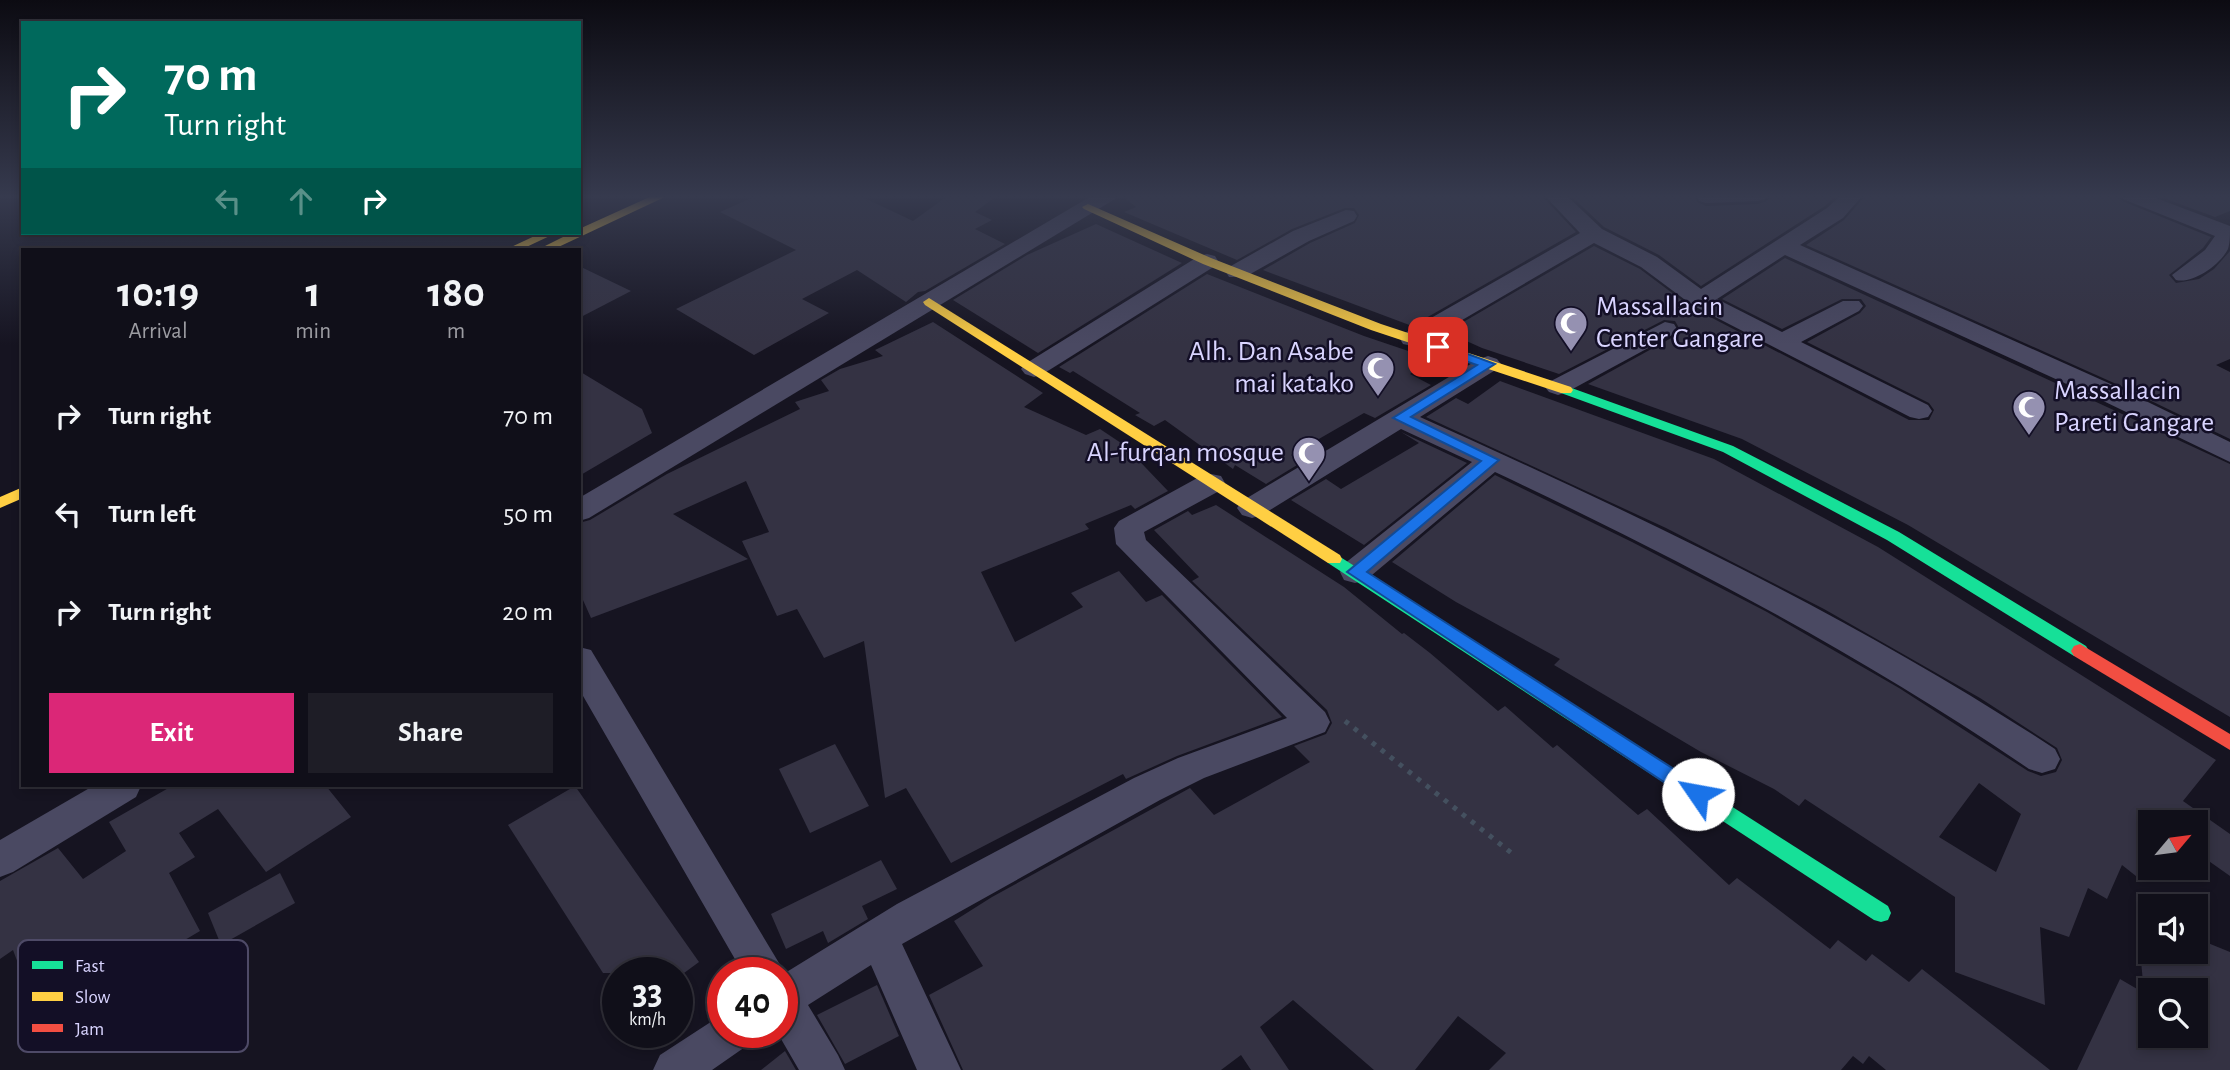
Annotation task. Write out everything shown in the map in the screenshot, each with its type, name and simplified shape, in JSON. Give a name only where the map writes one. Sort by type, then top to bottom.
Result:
[{"type":"main road","points":[[1179,245],[1208,261],[1412,339],[1558,387],[1728,449],[1882,530],[2019,611],[2230,743]]},
{"type":"main road","points":[[929,302],[1355,572],[1881,913]]},
{"type":"main road","points":[[0,503],[21,493]]},
{"type":"street","points":[[581,510],[1024,245]]},
{"type":"street","points":[[1237,272],[1285,245]]},
{"type":"street","points":[[1412,339],[1575,245]]},
{"type":"street","points":[[1615,245],[1648,262],[1699,300],[1919,411]]},
{"type":"street","points":[[2184,275],[2213,255],[2221,245]]},
{"type":"street","points":[[1699,300],[1784,246],[1950,319],[2230,453]]},
{"type":"street","points":[[1034,369],[1208,261]]},
{"type":"street","points":[[1782,342],[1851,306]]},
{"type":"street","points":[[1558,387],[1665,329]]},
{"type":"street","points":[[1252,508],[1488,364]]},
{"type":"street","points":[[1400,418],[1610,514],[1739,579],[1847,637],[1972,710],[2042,759]]},
{"type":"street","points":[[1355,572],[1492,460]]},
{"type":"street","points":[[798,990],[911,917],[1147,789],[1191,768],[1312,722],[1131,544],[1129,528],[1211,483]]},
{"type":"street","points":[[581,662],[756,957]]},
{"type":"street","points":[[0,860],[120,787]]},
{"type":"street","points":[[879,938],[939,1070]]},
{"type":"street","points":[[798,1027],[823,1070]]},
{"type":"street","points":[[675,1070],[707,1048]]},
{"type":"path","points":[[1312,722],[1343,720],[1514,855]]},
{"type":"building","points":[[786,245],[1003,245],[925,291],[918,292],[906,302],[857,270],[802,299],[829,313],[754,355],[676,309],[796,250]]},
{"type":"building","points":[[1049,245],[1142,245],[1182,263],[1038,353],[953,300],[1027,255]]},
{"type":"building","points":[[1202,245],[1264,245],[1237,260]]},
{"type":"building","points":[[1307,245],[1553,245],[1412,326],[1263,270]]},
{"type":"building","points":[[1639,245],[1765,245],[1701,286],[1659,255]]},
{"type":"building","points":[[1806,245],[2205,245],[2169,275],[2176,283],[2199,279],[2214,269],[2230,251],[2230,359],[2216,365],[2230,372],[2230,439],[2114,383]]},
{"type":"building","points":[[1594,246],[1640,269],[1691,307],[1909,420],[1929,420],[1934,410],[1929,403],[1807,342],[1860,313],[1866,306],[1861,299],[1842,299],[1782,329],[1722,299],[1785,258],[2230,464],[2230,717],[1908,525],[1742,439],[1588,384],[1675,336],[1679,328],[1675,321],[1664,320],[1559,374],[1462,339],[1459,341],[1441,335]]},
{"type":"building","points":[[581,267],[631,291],[581,317]]},
{"type":"building","points":[[1207,274],[1364,336],[1432,359],[1410,374],[1431,385],[1375,418],[1364,413],[1291,455],[1302,462],[1266,484],[1235,465],[1233,469],[1165,420],[1154,426],[1135,415],[1140,413],[1073,371],[1070,373],[1059,367]]},
{"type":"building","points":[[933,322],[1043,393],[1024,407],[1086,435],[1100,429],[1124,445],[1168,491],[1135,509],[1131,505],[1085,524],[1089,529],[981,572],[1015,642],[1083,607],[1071,593],[1119,571],[1146,602],[1162,595],[1282,717],[1177,756],[1126,779],[1123,774],[951,863],[906,788],[885,798],[864,641],[824,658],[797,609],[777,616],[742,541],[769,532],[746,481],[673,514],[748,559],[591,618],[581,596],[581,522],[590,520],[667,474],[800,409],[795,402],[829,391],[821,380],[840,369],[883,356],[875,350]]},
{"type":"building","points":[[581,372],[642,409],[652,433],[581,475]]},
{"type":"building","points":[[1500,381],[1714,459],[1878,547],[2216,760],[2183,801],[2196,810],[2138,810],[2138,878],[2122,865],[2107,899],[2088,888],[2069,937],[2040,927],[2045,1005],[1955,972],[1955,897],[1805,799],[1799,806],[1774,789],[1701,752],[1554,665],[1560,659],[1456,602],[1392,562],[1495,475],[1767,612],[1899,688],[2028,771],[2041,776],[2056,772],[2062,760],[2057,748],[1980,698],[1824,609],[1666,528],[1426,417],[1456,398],[1468,404]],"holes":[[[1979,783],[2021,814],[1996,872],[1939,837]]]},
{"type":"building","points":[[1401,432],[1467,463],[1364,545],[1291,500],[1326,479],[1341,489],[1419,443]]},
{"type":"building","points":[[1216,505],[1344,587],[1430,653],[1498,711],[1505,706],[1553,748],[1557,745],[1638,815],[1647,809],[1729,885],[1737,878],[1830,949],[1838,940],[1866,961],[1872,954],[1909,982],[1922,969],[2050,1070],[1886,1070],[1869,1056],[1863,1064],[1853,1056],[1841,1070],[1489,1070],[1506,1053],[1458,1016],[1415,1070],[1374,1070],[1293,1000],[1260,1027],[1289,1070],[1251,1070],[1241,1055],[1221,1070],[963,1070],[929,995],[983,966],[954,921],[992,897],[1190,788],[1214,815],[1310,762],[1294,746],[1326,734],[1332,723],[1327,710],[1192,581],[1199,577],[1154,530],[1188,511],[1192,515]]},
{"type":"building","points":[[835,744],[869,806],[810,833],[779,769]]},
{"type":"building","points":[[170,787],[327,787],[351,817],[266,872],[218,809],[179,833],[195,857],[169,873],[200,931],[185,940],[18,940],[18,963],[13,950],[0,959],[0,881],[58,848],[83,879],[126,851],[109,822]]},
{"type":"building","points":[[573,787],[699,962],[693,966],[693,957],[602,957],[602,971],[508,825]]},
{"type":"building","points":[[2208,819],[2230,834],[2230,876],[2208,860]]},
{"type":"building","points":[[881,860],[897,889],[862,906],[868,919],[828,943],[823,931],[786,949],[771,914]]},
{"type":"building","points":[[280,873],[295,903],[230,940],[219,940],[208,913]]},
{"type":"building","points":[[2208,943],[2230,952],[2230,1070],[2077,1070],[2120,979],[2138,990],[2138,1048],[2208,1048],[2208,978],[2143,978],[2141,964],[2208,964]]},
{"type":"building","points":[[877,985],[899,1036],[845,1064],[817,1015]]},
{"type":"building","points":[[785,1051],[796,1070],[761,1070]]},
{"type":"traffic: fast","points":[[1566,390],[1728,449],[1893,536],[2080,651]]},
{"type":"traffic: fast","points":[[1334,559],[1881,913]]},
{"type":"traffic: slow","points":[[516,248],[523,245]]},
{"type":"traffic: slow","points":[[547,248],[554,245]]},
{"type":"traffic: slow","points":[[1172,245],[1376,327],[1566,390]]},
{"type":"traffic: slow","points":[[929,302],[1334,559]]},
{"type":"traffic: slow","points":[[0,503],[21,493]]},
{"type":"traffic: jam","points":[[2080,651],[2230,743]]},
{"type":"place","name":"Massallacin Center Gangare","points":[[1571,353]]},
{"type":"place","name":"Alh. Dan Asabe mai katako","points":[[1378,398]]},
{"type":"place","name":"Massallacin Pareti Gangare","points":[[2029,437]]},
{"type":"place","name":"Al-furqan mosque","points":[[1309,483]]},
{"type":"route","points":[[1438,347],[1488,364],[1400,418],[1492,460],[1355,572],[1698,794]]}]
